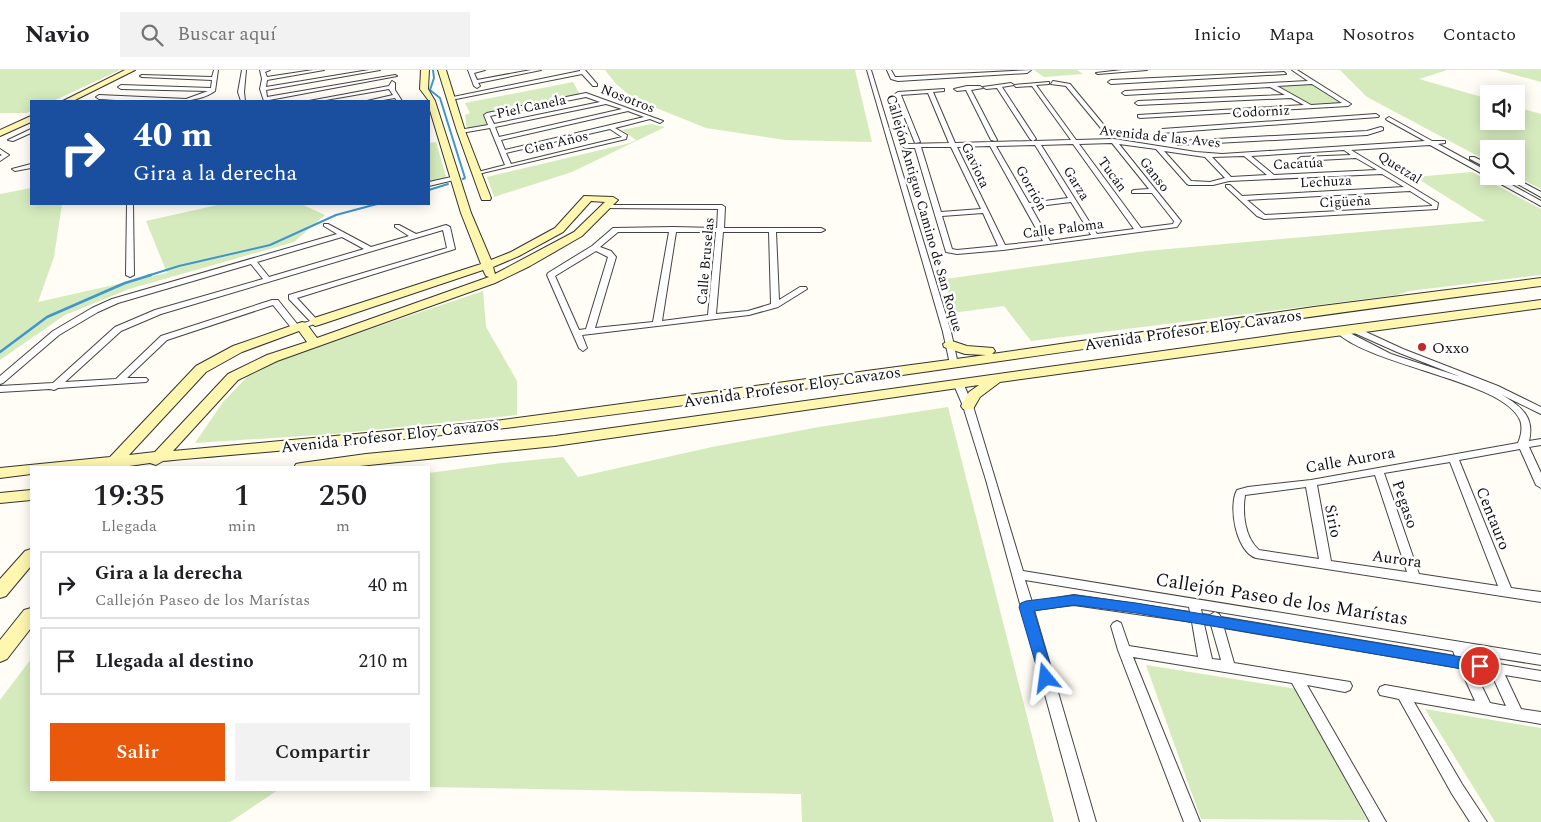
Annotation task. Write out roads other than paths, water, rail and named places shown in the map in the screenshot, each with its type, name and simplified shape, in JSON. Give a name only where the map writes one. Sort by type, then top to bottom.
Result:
[{"type":"main road","points":[[69,100],[131,70]]},
{"type":"main road","points":[[425,70],[424,89],[430,100]]},
{"type":"main road","points":[[442,70],[461,131],[486,198]]},
{"type":"main road","points":[[430,101],[457,180],[466,213],[488,265],[491,281]]},
{"type":"main road","points":[[0,133],[30,119]]},
{"type":"main road","points":[[457,180],[477,176]]},
{"type":"main road","points":[[112,464],[201,369],[232,350],[488,265],[553,234],[572,217],[588,198],[609,203]]},
{"type":"main road","points":[[154,462],[234,377],[272,358],[491,281],[555,249],[578,234],[609,203]]},
{"type":"main road","name":"Avenida Profesor Eloy Cavazos","points":[[76,466],[154,462],[476,427],[911,375],[954,364],[1069,346],[1541,282]]},
{"type":"main road","name":"Avenida Profesor Eloy Cavazos","points":[[315,466],[366,459],[555,441],[1541,304]]},
{"type":"main road","points":[[304,325],[314,343]]},
{"type":"main road","points":[[949,344],[965,350],[979,352],[1047,344],[1069,346]]},
{"type":"main road","points":[[826,404],[911,375],[946,377],[959,385],[960,375],[971,369],[1031,360],[1039,351]]},
{"type":"main road","points":[[946,377],[956,368],[954,364]]},
{"type":"main road","points":[[968,406],[974,395],[985,386],[999,379]]},
{"type":"main road","points":[[0,472],[30,469]]},
{"type":"main road","points":[[0,498],[30,495]]},
{"type":"main road","points":[[0,591],[30,556]]},
{"type":"main road","points":[[0,654],[30,616]]},
{"type":"street","points":[[134,79],[155,70]]},
{"type":"street","points":[[213,90],[216,70]]},
{"type":"street","points":[[243,100],[241,92],[244,70]]},
{"type":"street","points":[[268,70],[262,71],[265,79],[263,89],[265,100],[395,73],[391,87],[398,99],[384,100]]},
{"type":"street","points":[[265,79],[322,70]]},
{"type":"street","points":[[263,89],[378,70]]},
{"type":"street","points":[[480,92],[471,71],[483,70]]},
{"type":"street","points":[[476,82],[539,70]]},
{"type":"street","name":"Callejón Antiguo Camino de San Roque","points":[[869,70],[954,364]]},
{"type":"street","points":[[890,70],[894,78],[1028,71]]},
{"type":"street","points":[[1096,71],[1145,70]]},
{"type":"street","points":[[1220,70],[1230,76]]},
{"type":"street","points":[[1262,70],[1268,74]]},
{"type":"street","points":[[1140,116],[1348,104],[1294,70]]},
{"type":"street","points":[[451,98],[583,71],[595,85]]},
{"type":"street","points":[[1096,71],[1154,115]]},
{"type":"street","points":[[1115,85],[1284,73]]},
{"type":"street","points":[[142,76],[214,78]]},
{"type":"street","points":[[1124,93],[1314,82]]},
{"type":"street","points":[[93,100],[128,83]]},
{"type":"street","points":[[957,89],[1033,84]]},
{"type":"street","name":"Ganso","points":[[1033,84],[1068,85],[1178,221]]},
{"type":"street","name":"Tucán","points":[[1033,84],[1139,230]]},
{"type":"street","points":[[1271,85],[1311,106]]},
{"type":"street","points":[[121,86],[213,90]]},
{"type":"street","name":"Garza","points":[[999,86],[1095,236]]},
{"type":"street","points":[[318,100],[391,87]]},
{"type":"street","name":"Gorrión","points":[[967,88],[1048,243]]},
{"type":"street","points":[[189,100],[205,95],[213,90]]},
{"type":"street","points":[[942,90],[898,94],[940,214],[984,211]]},
{"type":"street","name":"Gaviota","points":[[930,91],[984,211],[1003,248]]},
{"type":"street","name":"Nosotros","points":[[492,126],[487,115],[581,95],[589,95],[660,122]]},
{"type":"street","points":[[1138,103],[1292,96]]},
{"type":"street","points":[[99,97],[164,100]]},
{"type":"street","name":"Piel Canela","points":[[461,131],[606,102]]},
{"type":"street","points":[[497,139],[628,110]]},
{"type":"street","name":"Codorniz","points":[[1178,147],[1162,131],[1376,116]]},
{"type":"street","points":[[503,152],[649,118]]},
{"type":"street","points":[[1178,147],[1367,133],[1380,129],[1362,118]]},
{"type":"street","points":[[1434,140],[1425,139],[1389,119],[1398,118],[1434,140],[1480,170]]},
{"type":"street","points":[[492,126],[509,166]]},
{"type":"street","name":"Cien Años","points":[[477,176],[509,166],[624,138],[625,136],[612,128]]},
{"type":"street","points":[[11,140],[30,131]]},
{"type":"street","points":[[1367,133],[1387,143]]},
{"type":"street","points":[[22,135],[30,136]]},
{"type":"street","name":"Avenida de las Aves","points":[[1113,139],[1158,148],[1178,147],[1208,156],[1346,149],[1425,139]]},
{"type":"street","name":"Avenida de las Aves","points":[[904,144],[1113,139],[1217,152],[1434,140],[1443,142],[1480,162]]},
{"type":"street","name":"Cacatúa","points":[[1158,148],[1189,183],[1229,183],[1273,177],[1384,172]]},
{"type":"street","name":"Quetzal","points":[[1346,149],[1436,204],[1436,208],[1433,209]]},
{"type":"street","points":[[0,151],[6,155],[0,159]]},
{"type":"street","points":[[1284,153],[1299,164]]},
{"type":"street","points":[[1246,155],[1273,177]]},
{"type":"street","points":[[1208,156],[1241,198]]},
{"type":"street","points":[[1292,159],[1358,156]]},
{"type":"street","points":[[14,169],[30,166]]},
{"type":"street","points":[[1305,170],[1311,175]]},
{"type":"street","points":[[430,184],[457,180]]},
{"type":"street","points":[[1506,185],[1541,204]]},
{"type":"street","points":[[1523,185],[1541,195]]},
{"type":"street","name":"Lechuza","points":[[1241,198],[1412,189]]},
{"type":"street","points":[[1134,192],[1152,191]]},
{"type":"street","points":[[1113,195],[1120,194]]},
{"type":"street","name":"Cigüeña","points":[[1241,198],[1259,216],[1266,217],[1433,209]]},
{"type":"street","points":[[1027,205],[1072,200]]},
{"type":"street","name":"Calle Bruselas","points":[[609,203],[632,208],[647,205],[722,207],[712,317]]},
{"type":"street","points":[[130,205],[130,275]]},
{"type":"street","name":"Calle Paloma","points":[[940,214],[949,250],[957,252],[1048,243],[1175,226],[1178,221]]},
{"type":"street","points":[[326,226],[370,249]]},
{"type":"street","points":[[397,226],[415,236]]},
{"type":"street","points":[[54,387],[110,335],[130,323],[446,226],[451,248],[164,338],[119,381]]},
{"type":"street","points":[[658,323],[673,229]]},
{"type":"street","points":[[583,348],[551,275],[594,248],[616,230],[821,230]]},
{"type":"street","points":[[772,230],[775,305]]},
{"type":"street","points":[[0,381],[56,333],[95,310],[137,293],[341,235]]},
{"type":"street","points":[[590,331],[612,257],[608,253],[594,248]]},
{"type":"street","points":[[252,260],[268,280]]},
{"type":"street","points":[[576,333],[748,313],[775,305],[802,289]]},
{"type":"street","points":[[292,297],[304,325]]},
{"type":"street","points":[[275,302],[304,325]]},
{"type":"street","points":[[1353,329],[1508,403],[1520,413],[1526,422],[1528,430],[1523,444],[1541,485]]},
{"type":"street","points":[[1339,331],[1380,353],[1494,386],[1541,411]]},
{"type":"street","points":[[0,389],[143,380]]},
{"type":"street","points":[[959,385],[968,406],[1088,822]]},
{"type":"street","points":[[1508,403],[1520,399]]},
{"type":"street","name":"Calle Aurora","points":[[1250,550],[1242,540],[1239,497],[1241,494],[1264,488],[1311,483],[1541,442]]},
{"type":"street","name":"Centauro","points":[[1453,457],[1506,591]]},
{"type":"street","name":"Pegaso","points":[[1378,470],[1414,577]]},
{"type":"street","name":"Sirio","points":[[1311,483],[1326,565]]},
{"type":"street","name":"Aurora","points":[[1250,550],[1264,556],[1541,597]]},
{"type":"street","name":"Callejón Paseo de los Marístas","points":[[1017,574],[1541,660]]},
{"type":"street","name":"Callejón Paseo de los Marístas","points":[[1026,607],[1074,600],[1136,608],[1541,676]]},
{"type":"street","points":[[1194,603],[1206,663]]},
{"type":"street","points":[[1213,606],[1229,667]]},
{"type":"street","points":[[1117,626],[1124,650],[1192,822]]},
{"type":"street","points":[[1457,646],[1485,708]]},
{"type":"street","points":[[1124,650],[1345,686]]},
{"type":"street","points":[[1487,651],[1516,713]]},
{"type":"street","points":[[1296,678],[1378,822]]},
{"type":"street","points":[[1385,691],[1541,718]]},
{"type":"street","points":[[1404,694],[1457,789],[1480,822]]},
{"type":"waterway","points":[[433,70],[434,78],[430,90],[440,98],[465,178],[463,179]]},
{"type":"waterway","points":[[430,190],[448,184]]},
{"type":"waterway","points":[[147,276],[179,266],[270,245],[336,215],[373,205]]},
{"type":"waterway","points":[[0,352],[47,317],[125,283],[151,275]]},
{"type":"place","name":"Oxxo","points":[[1422,347]]}]
